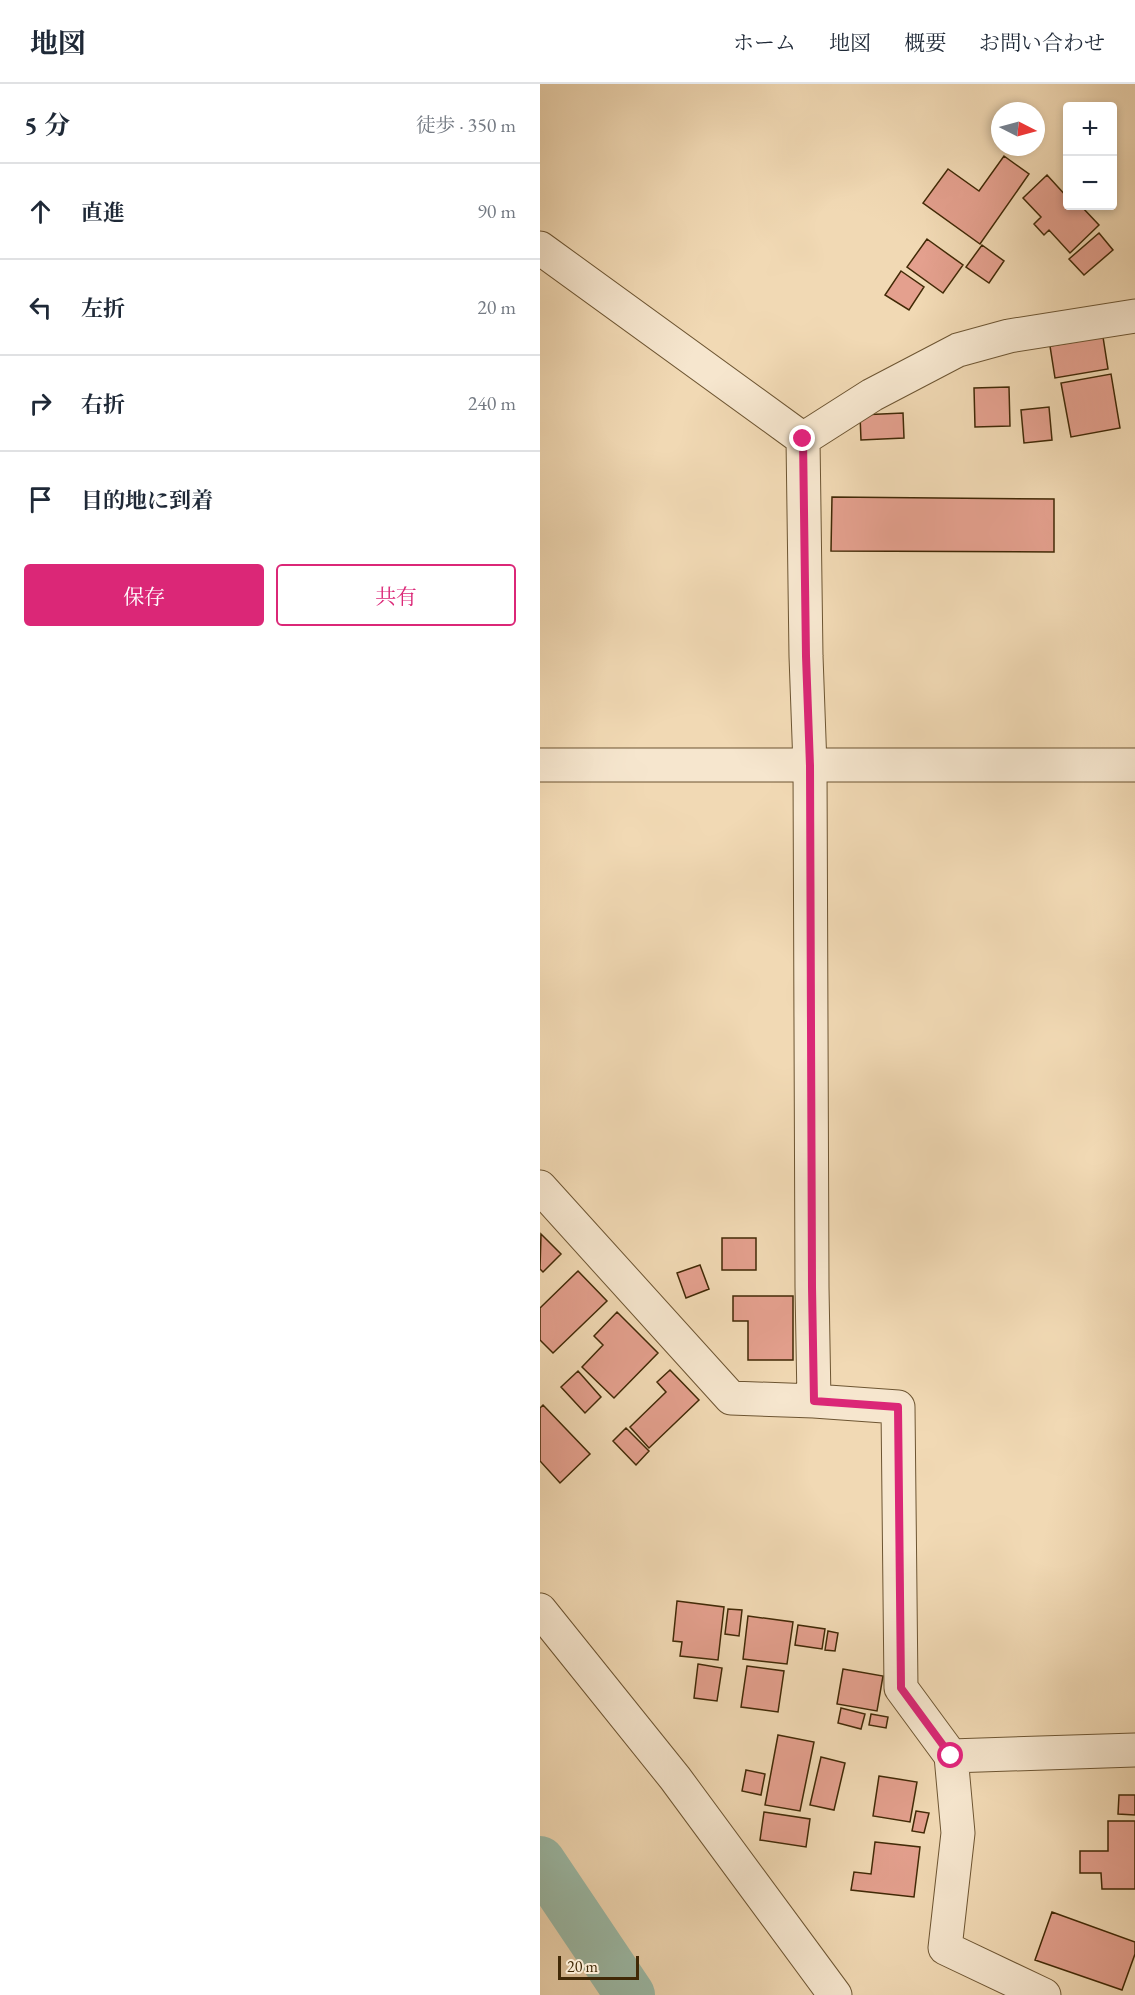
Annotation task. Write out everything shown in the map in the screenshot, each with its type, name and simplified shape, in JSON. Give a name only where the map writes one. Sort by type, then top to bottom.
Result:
[{"type":"street","points":[[540,248],[803,439]]},
{"type":"street","points":[[803,439],[872,395],[958,350],[1009,336],[1135,316]]},
{"type":"street","points":[[803,439],[810,766],[814,1401]]},
{"type":"street","points":[[540,765],[1135,765]]},
{"type":"street","points":[[540,1188],[731,1398],[898,1407],[901,1688],[951,1756],[958,1833],[945,1948],[1044,1995]]},
{"type":"street","points":[[540,1611],[675,1778],[835,1995]]},
{"type":"street","points":[[951,1756],[1135,1750]]},
{"type":"building","points":[[1004,156],[1029,174],[980,244],[923,203],[948,169],[979,191]]},
{"type":"building","points":[[1047,175],[1063,193],[1063,210],[1085,210],[1099,225],[1070,253],[1049,230],[1044,235],[1034,224],[1041,217],[1023,198]]},
{"type":"building","points":[[1099,233],[1113,250],[1084,275],[1069,259]]},
{"type":"building","points":[[927,239],[963,265],[943,293],[907,267]]},
{"type":"building","points":[[982,245],[1004,261],[989,283],[966,267]]},
{"type":"building","points":[[901,271],[924,287],[909,310],[885,295]]},
{"type":"building","points":[[1103,337],[1108,369],[1055,378],[1050,346]]},
{"type":"building","points":[[1111,374],[1120,428],[1071,437],[1061,383]]},
{"type":"building","points":[[1009,387],[1010,426],[975,427],[974,388]]},
{"type":"building","points":[[1049,407],[1052,440],[1024,443],[1021,410]]},
{"type":"building","points":[[903,413],[904,438],[861,440],[860,415]]},
{"type":"building","points":[[832,497],[1054,499],[1054,552],[831,551]]},
{"type":"building","points":[[541,1234],[561,1254],[543,1272],[540,1269]]},
{"type":"building","points":[[722,1238],[756,1238],[756,1270],[722,1270]]},
{"type":"building","points":[[700,1265],[709,1289],[686,1298],[677,1273]]},
{"type":"building","points":[[578,1271],[607,1301],[553,1353],[540,1340],[540,1308]]},
{"type":"building","points":[[733,1296],[793,1296],[793,1360],[748,1360],[748,1321],[733,1321]]},
{"type":"building","points":[[617,1312],[658,1353],[614,1398],[582,1367],[603,1345],[594,1336]]},
{"type":"building","points":[[670,1370],[699,1400],[649,1448],[630,1427],[666,1392],[657,1382]]},
{"type":"building","points":[[578,1371],[601,1397],[585,1413],[561,1387]]},
{"type":"building","points":[[543,1405],[590,1454],[560,1483],[540,1461],[540,1408]]},
{"type":"building","points":[[626,1428],[649,1451],[636,1465],[613,1441]]},
{"type":"building","points":[[677,1601],[724,1607],[718,1660],[680,1656],[682,1642],[673,1641]]},
{"type":"building","points":[[728,1609],[742,1610],[739,1636],[725,1634]]},
{"type":"building","points":[[748,1616],[793,1622],[787,1664],[743,1659]]},
{"type":"building","points":[[798,1625],[825,1629],[822,1649],[795,1645]]},
{"type":"building","points":[[828,1631],[838,1633],[835,1651],[825,1650]]},
{"type":"building","points":[[698,1664],[722,1668],[717,1701],[694,1698]]},
{"type":"building","points":[[747,1666],[784,1671],[778,1712],[741,1707]]},
{"type":"building","points":[[843,1669],[883,1676],[877,1711],[837,1704]]},
{"type":"building","points":[[841,1708],[865,1714],[861,1729],[838,1723]]},
{"type":"building","points":[[871,1714],[888,1717],[886,1728],[869,1725]]},
{"type":"building","points":[[778,1735],[814,1742],[800,1811],[765,1805]]},
{"type":"building","points":[[821,1757],[845,1763],[834,1810],[810,1805]]},
{"type":"building","points":[[746,1770],[765,1774],[761,1795],[742,1791]]},
{"type":"building","points":[[879,1776],[917,1782],[910,1822],[873,1816]]},
{"type":"building","points":[[1119,1795],[1135,1795],[1135,1815],[1118,1814]]},
{"type":"building","points":[[916,1811],[929,1813],[924,1833],[912,1831]]},
{"type":"building","points":[[764,1812],[810,1819],[806,1847],[760,1840]]},
{"type":"building","points":[[1108,1821],[1135,1821],[1135,1889],[1102,1889],[1101,1873],[1080,1873],[1080,1851],[1108,1851]]},
{"type":"building","points":[[875,1842],[920,1847],[914,1897],[851,1890],[854,1872],[871,1874]]},
{"type":"building","points":[[1052,1912],[1135,1942],[1135,1954],[1122,1990],[1035,1960]]},
{"type":"waterway","points":[[540,1861],[630,1995]]},
{"type":"route","points":[[803,439],[810,766],[814,1401],[898,1407],[901,1688],[951,1756]]}]
